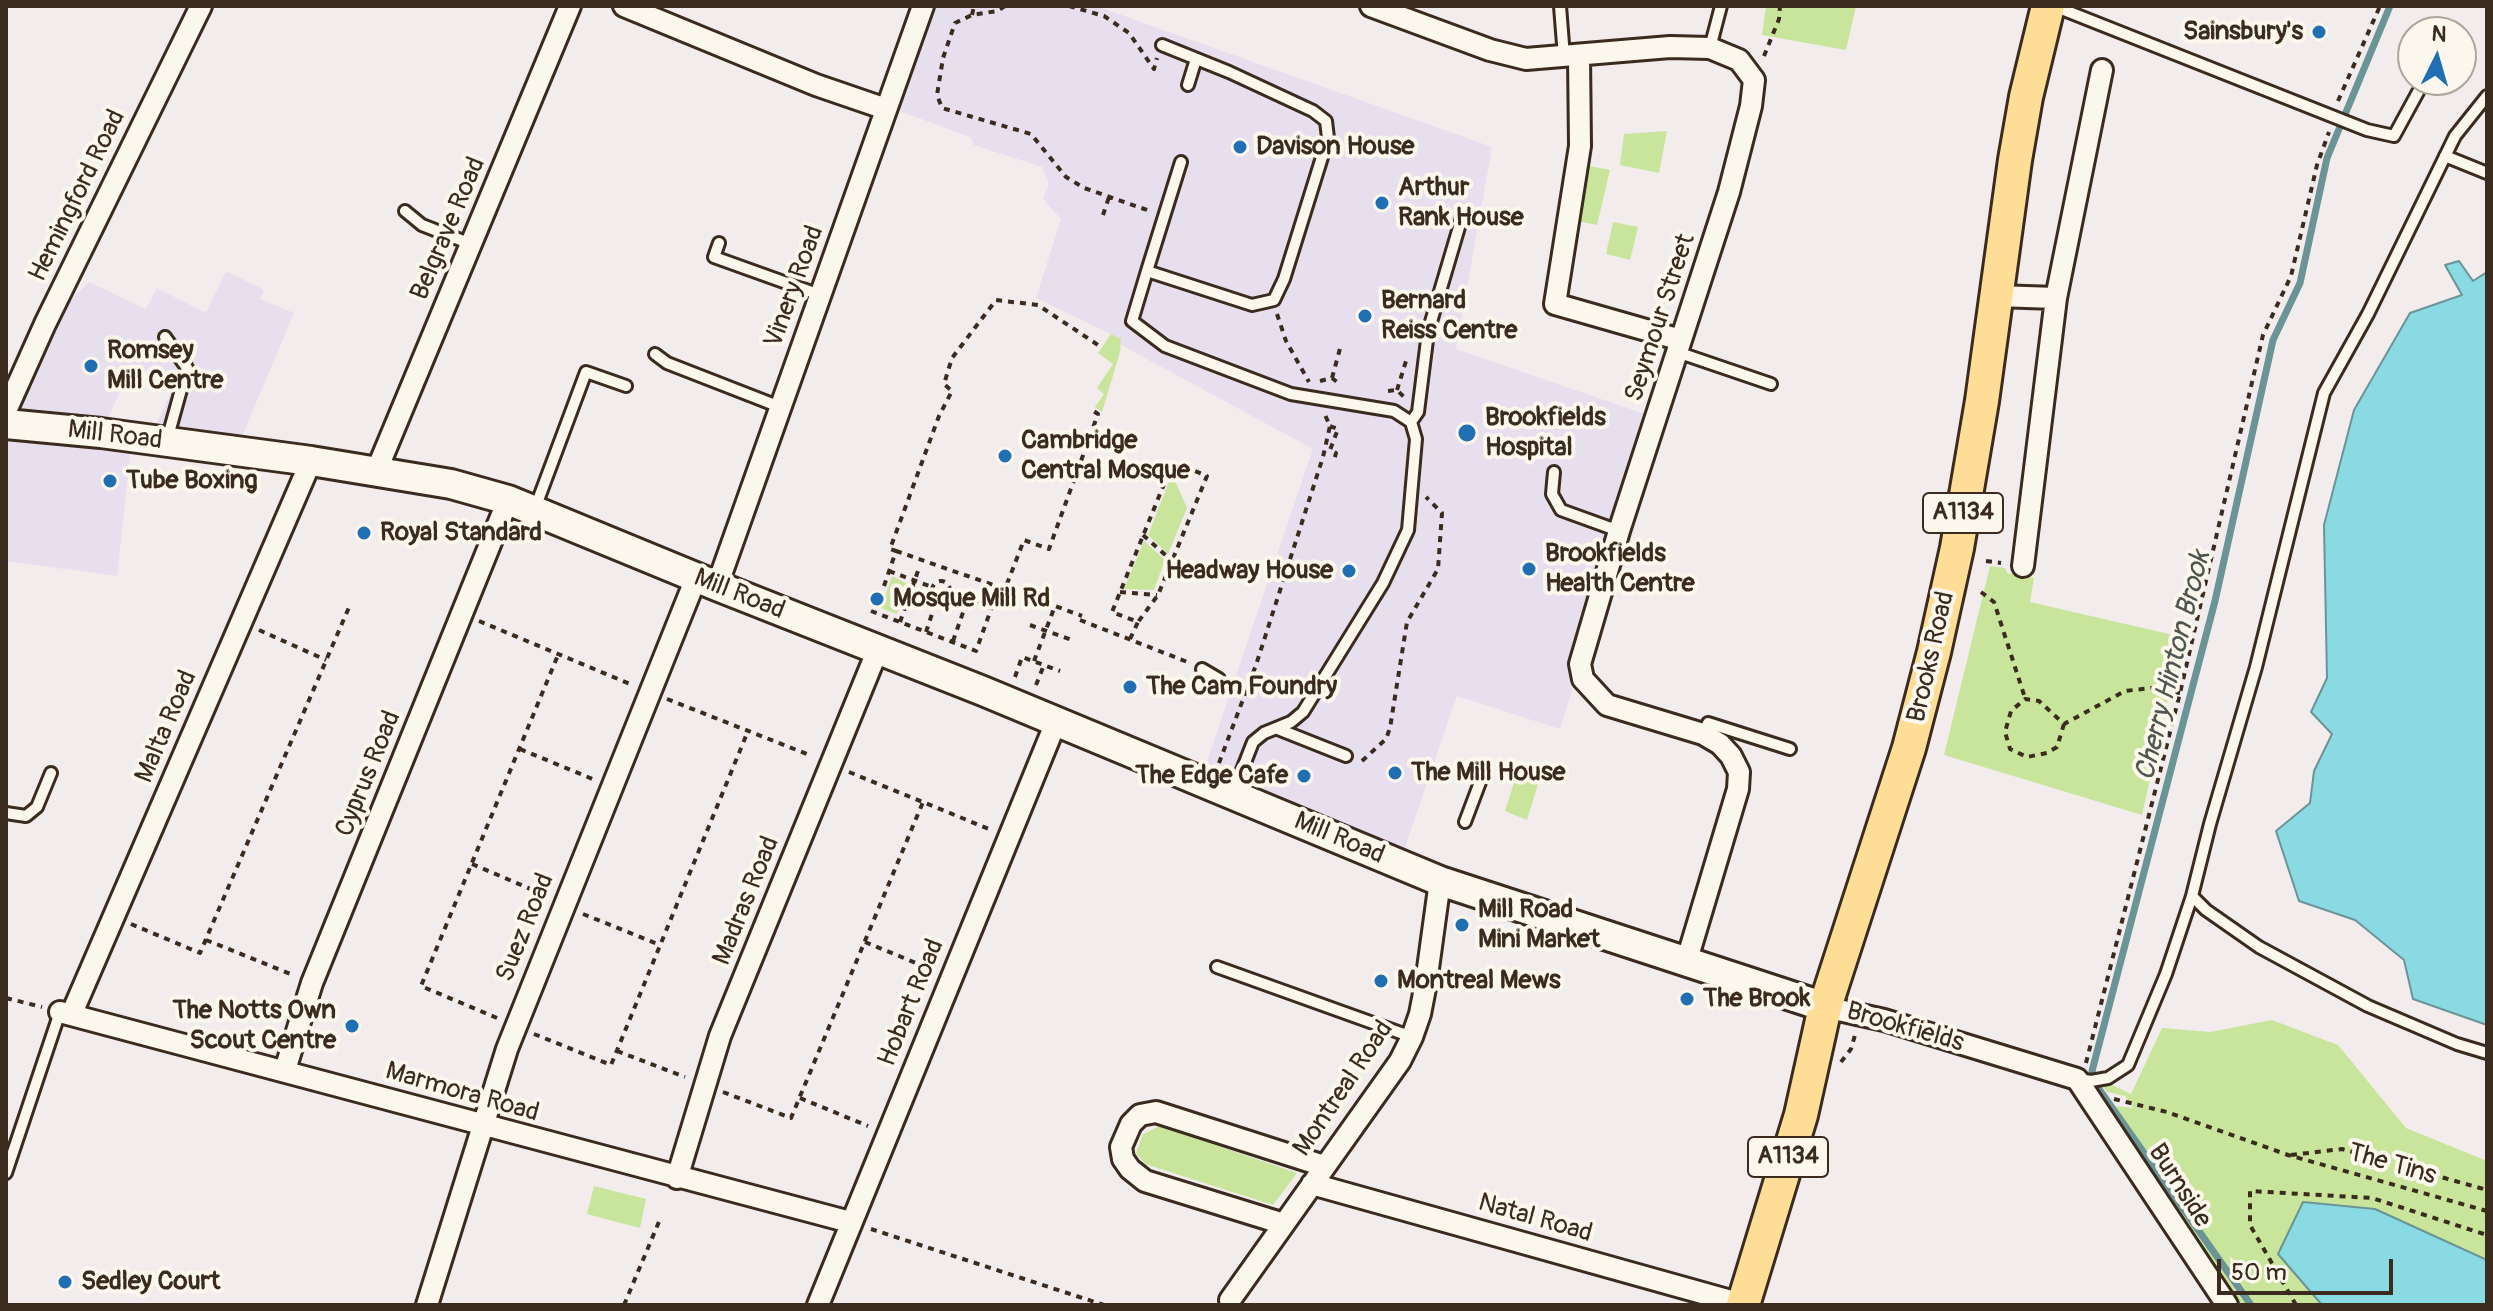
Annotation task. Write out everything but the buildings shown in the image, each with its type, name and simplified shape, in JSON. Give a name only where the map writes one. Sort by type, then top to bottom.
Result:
[{"type":"main road","name":"Brooks Road","points":[[1825,1007],[1909,748],[1934,652],[1957,548],[1982,401],[2026,97],[2048,6]]},
{"type":"main road","name":"A1134","points":[[1743,1305],[1801,1115],[1816,1059],[1825,1007]]},
{"type":"street","name":"Hemingford Road","points":[[6,411],[45,324],[201,6]]},
{"type":"street","name":"Belgrave Road","points":[[376,472],[570,6]]},
{"type":"street","points":[[624,6],[816,85],[886,109]]},
{"type":"street","name":"Vinery Road","points":[[706,582],[780,407],[923,6]]},
{"type":"street","points":[[1371,6],[1509,56],[1526,59],[1670,47],[1710,48],[1739,60],[1754,80]]},
{"type":"street","points":[[1572,56],[1580,146],[1555,304],[1679,346]]},
{"type":"street","points":[[2023,566],[2056,298],[2102,70]]},
{"type":"street","name":"Seymour Street","points":[[1686,963],[1738,789],[1739,772],[1720,744],[1703,734],[1607,705],[1583,679],[1580,664],[1619,531],[1729,192],[1751,106],[1754,80]]},
{"type":"street","points":[[1996,296],[2056,298]]},
{"type":"street","name":"Mill Road","points":[[6,424],[311,461],[451,484],[521,506],[1444,879]]},
{"type":"street","name":"Malta Road","points":[[66,1012],[114,917],[311,461]]},
{"type":"street","name":"Cyprus Road","points":[[285,1070],[312,983],[462,614],[521,506]]},
{"type":"street","name":"Suez Road","points":[[427,1305],[515,1026],[649,692],[706,582]]},
{"type":"street","name":"Madras Road","points":[[677,1178],[720,1036],[878,649]]},
{"type":"street","name":"Hobart Road","points":[[818,1305],[1056,722]]},
{"type":"street","name":"Brookfields","points":[[1444,879],[1686,963],[1825,1007],[1884,1020],[2086,1085]]},
{"type":"street","name":"Montreal Road","points":[[1230,1300],[1400,1061],[1420,1014],[1444,879]]},
{"type":"street","name":"Marmora Road","points":[[66,1012],[483,1127],[850,1222]]},
{"type":"street","name":"Burnside","points":[[2086,1085],[2227,1305]]},
{"type":"street","points":[[1284,1224],[1145,1181],[1123,1159],[1121,1147],[1131,1124],[1140,1115],[1156,1112],[1324,1166]]},
{"type":"street","name":"Natal Road","points":[[1312,1184],[1743,1305]]},
{"type":"lane","points":[[1560,6],[1572,56]]},
{"type":"lane","points":[[1710,48],[1721,6]]},
{"type":"lane","points":[[2054,6],[2367,130],[2394,136],[2416,96]]},
{"type":"lane","points":[[1147,271],[1252,305],[1274,300],[1284,279],[1328,138],[1326,121],[1313,111],[1162,45]]},
{"type":"lane","points":[[1188,85],[1196,59]]},
{"type":"lane","points":[[2086,1085],[2107,1078],[2128,1065],[2166,974],[2192,896],[2256,667],[2324,393],[2368,314],[2455,136],[2487,96]]},
{"type":"lane","points":[[2445,156],[2487,173]]},
{"type":"lane","points":[[1181,162],[1132,321],[1165,346],[1291,394],[1394,411],[1411,422],[1416,439],[1408,530],[1383,583],[1303,712],[1253,742],[1221,790]]},
{"type":"lane","points":[[405,211],[422,225],[471,244]]},
{"type":"lane","points":[[1411,422],[1418,412],[1428,332],[1462,217]]},
{"type":"lane","points":[[719,243],[714,257],[820,295]]},
{"type":"lane","points":[[165,337],[187,368],[167,442]]},
{"type":"lane","points":[[1679,346],[1771,384]]},
{"type":"lane","points":[[655,354],[667,363],[780,407]]},
{"type":"lane","points":[[521,506],[586,372],[626,386]]},
{"type":"lane","points":[[1554,472],[1552,494],[1561,510],[1619,531]]},
{"type":"lane","points":[[1202,669],[1219,679]]},
{"type":"lane","points":[[1703,734],[1708,723],[1790,749]]},
{"type":"lane","points":[[1278,729],[1346,756]]},
{"type":"lane","points":[[1465,822],[1485,769]]},
{"type":"lane","points":[[6,813],[26,816],[37,807],[51,773]]},
{"type":"lane","points":[[2192,896],[2206,910],[2259,947],[2368,1006],[2457,1044],[2487,1053]]},
{"type":"lane","points":[[1217,967],[1412,1037]]},
{"type":"lane","name":"Malta Road","points":[[6,1173],[66,1012]]},
{"type":"path","points":[[972,15],[974,6]]},
{"type":"path","points":[[1005,6],[955,23],[943,58],[937,95],[942,108],[1031,134],[1066,177],[1084,188],[1164,216]]},
{"type":"path","points":[[1069,6],[1104,16],[1129,33],[1154,69],[1162,45]]},
{"type":"path","points":[[1754,80],[1779,19],[1780,6]]},
{"type":"path","points":[[2086,1085],[2086,1067],[2180,693],[2263,335],[2291,276],[2334,117],[2380,6]]},
{"type":"path","points":[[1103,215],[1109,197]]},
{"type":"path","points":[[1092,410],[1098,414],[1049,549],[1024,540],[1005,589],[890,549],[939,416],[952,391],[944,384],[952,358],[996,300],[1038,305],[1098,345]]},
{"type":"path","points":[[1221,790],[1330,426],[1286,341],[1274,300]]},
{"type":"path","points":[[1332,378],[1341,345]]},
{"type":"path","points":[[1330,426],[1338,429],[1330,450],[1336,453],[1334,460]]},
{"type":"path","points":[[1130,639],[1158,595],[1207,476],[1173,462],[1112,612],[1138,622]]},
{"type":"path","points":[[1143,535],[1172,561]]},
{"type":"path","points":[[884,586],[896,551]]},
{"type":"path","points":[[900,622],[919,568]]},
{"type":"path","points":[[944,581],[948,569]]},
{"type":"path","points":[[889,571],[932,587]]},
{"type":"path","points":[[932,587],[944,581]]},
{"type":"path","points":[[937,599],[950,593],[944,581]]},
{"type":"path","points":[[932,587],[933,596],[937,599]]},
{"type":"path","points":[[953,642],[972,587]]},
{"type":"path","points":[[871,611],[976,651],[999,587]]},
{"type":"path","points":[[1120,592],[1158,595]]},
{"type":"path","points":[[1981,592],[1994,602],[2025,699]]},
{"type":"path","points":[[950,593],[991,608]]},
{"type":"path","points":[[926,632],[937,599]]},
{"type":"path","points":[[114,917],[200,953],[350,605]]},
{"type":"path","points":[[1034,661],[1055,606],[1202,669]]},
{"type":"path","points":[[462,614],[1009,837]]},
{"type":"path","points":[[241,622],[326,660]]},
{"type":"path","points":[[1030,625],[1072,640]]},
{"type":"path","points":[[558,655],[421,986],[611,1065],[748,731]]},
{"type":"path","points":[[1014,679],[1022,657],[1060,671]]},
{"type":"path","points":[[1036,687],[1044,665]]},
{"type":"path","points":[[2064,724],[2039,701],[2025,699],[2011,711],[2005,732],[2010,749],[2027,757],[2047,753],[2057,747],[2064,724],[2125,691],[2151,688],[2180,693]]},
{"type":"path","points":[[520,749],[611,787]]},
{"type":"path","points":[[617,1051],[791,1118],[923,802]]},
{"type":"path","points":[[472,864],[660,945]]},
{"type":"path","points":[[206,940],[312,983]]},
{"type":"path","points":[[865,942],[951,977]]},
{"type":"path","points":[[6,998],[66,1012]]},
{"type":"path","points":[[800,1098],[887,1133]]},
{"type":"path","name":"The Tins","points":[[2125,1100],[2288,1155],[2487,1211]]},
{"type":"path","name":"The Tins","points":[[2288,1155],[2342,1149],[2487,1190]]},
{"type":"path","points":[[2296,1305],[2250,1225],[2250,1191],[2372,1198],[2487,1235]]},
{"type":"path","points":[[624,1305],[661,1217]]},
{"type":"path","points":[[850,1222],[1104,1305]]},
{"type":"shaded area","name":"Brookfields Hospital","points":[[933,6],[1096,6],[1492,147],[1456,349],[1656,418],[1560,729],[1457,696],[1404,850],[1204,770],[1313,449],[1121,345],[1121,339],[1036,298],[1061,219],[1043,199],[1049,184],[1042,167],[974,145],[970,137],[897,110]]},
{"type":"shaded area","points":[[226,271],[264,290],[260,299],[294,313],[240,441],[154,430],[175,383],[132,366],[101,433],[132,438],[117,576],[6,561],[6,411],[45,324],[89,282],[146,309],[157,288],[206,313]]},
{"type":"green space","points":[[1766,6],[1856,6],[1846,50],[1762,35]]},
{"type":"green space","points":[[1667,131],[1659,173],[1620,165],[1624,134]]},
{"type":"green space","points":[[1584,165],[1610,170],[1597,225],[1576,221]]},
{"type":"green space","points":[[1613,222],[1638,227],[1630,260],[1606,254]]},
{"type":"green space","points":[[1111,334],[1121,339],[1120,352],[1102,412],[1095,407],[1104,394],[1097,388],[1113,364],[1098,353]]},
{"type":"green space","points":[[1172,474],[1187,508],[1168,554],[1148,535]]},
{"type":"green space","points":[[1144,541],[1165,560],[1154,590],[1124,589]]},
{"type":"green space","points":[[1990,566],[2034,578],[2030,602],[2182,637],[2142,815],[1944,755]]},
{"type":"green space","points":[[892,576],[909,585],[897,614],[881,608]]},
{"type":"green space","points":[[1518,770],[1540,778],[1527,820],[1505,811]]},
{"type":"green space","points":[[2272,1020],[2338,1045],[2406,1128],[2487,1161],[2487,1260],[2462,1247],[2278,1254],[2322,1305],[2238,1305],[2142,1164],[2116,1106],[2133,1108],[2125,1096],[2107,1092],[2102,1085],[2110,1084],[2131,1094],[2162,1028],[2210,1032]]},
{"type":"green space","points":[[1160,1126],[1297,1173],[1273,1205],[1145,1164],[1136,1153],[1143,1134]]},
{"type":"green space","points":[[594,1186],[646,1199],[640,1228],[587,1214]]},
{"type":"water","points":[[2459,261],[2473,281],[2487,272],[2487,1025],[2413,999],[2404,960],[2355,920],[2299,901],[2276,831],[2310,803],[2314,771],[2332,734],[2311,712],[2327,678],[2324,525],[2354,410],[2410,313],[2462,295],[2445,265]]},
{"type":"water","points":[[2303,1202],[2375,1209],[2487,1260],[2487,1305],[2322,1305],[2278,1254]]},
{"type":"waterway","name":"Cherry Hinton Brook","points":[[2251,1305],[2099,1089],[2092,1071],[2215,601],[2273,340],[2300,283],[2327,158],[2390,6]]},
{"type":"place","name":"Sainsbury's","points":[[2319,32]]},
{"type":"place","name":"Davison House","points":[[1240,147]]},
{"type":"place","name":"Arthur Rank House","points":[[1382,203]]},
{"type":"place","name":"Bernard Reiss Centre","points":[[1365,316]]},
{"type":"place","name":"Romsey Mill Centre","points":[[91,366]]},
{"type":"place","name":"Brookfields Hospital","points":[[1467,433]]},
{"type":"place","name":"Cambridge Central Mosque","points":[[1005,456]]},
{"type":"place","name":"Tube Boxing","points":[[110,481]]},
{"type":"place","name":"Royal Standard","points":[[364,533]]},
{"type":"place","name":"Brookfields Health Centre","points":[[1529,569]]},
{"type":"place","name":"Headway House","points":[[1349,571]]},
{"type":"place","name":"Mosque Mill Rd","points":[[877,599]]},
{"type":"place","name":"The Cam Foundry","points":[[1130,687]]},
{"type":"place","name":"The Mill House","points":[[1395,773]]},
{"type":"place","name":"The Edge Cafe","points":[[1304,776]]},
{"type":"place","name":"Mill Road Mini Market","points":[[1462,925]]},
{"type":"place","name":"Montreal Mews","points":[[1381,981]]},
{"type":"place","name":"The Brook","points":[[1687,999]]},
{"type":"place","name":"The Notts Own Scout Centre","points":[[352,1026]]},
{"type":"place","name":"Sedley Court","points":[[65,1282]]}]
